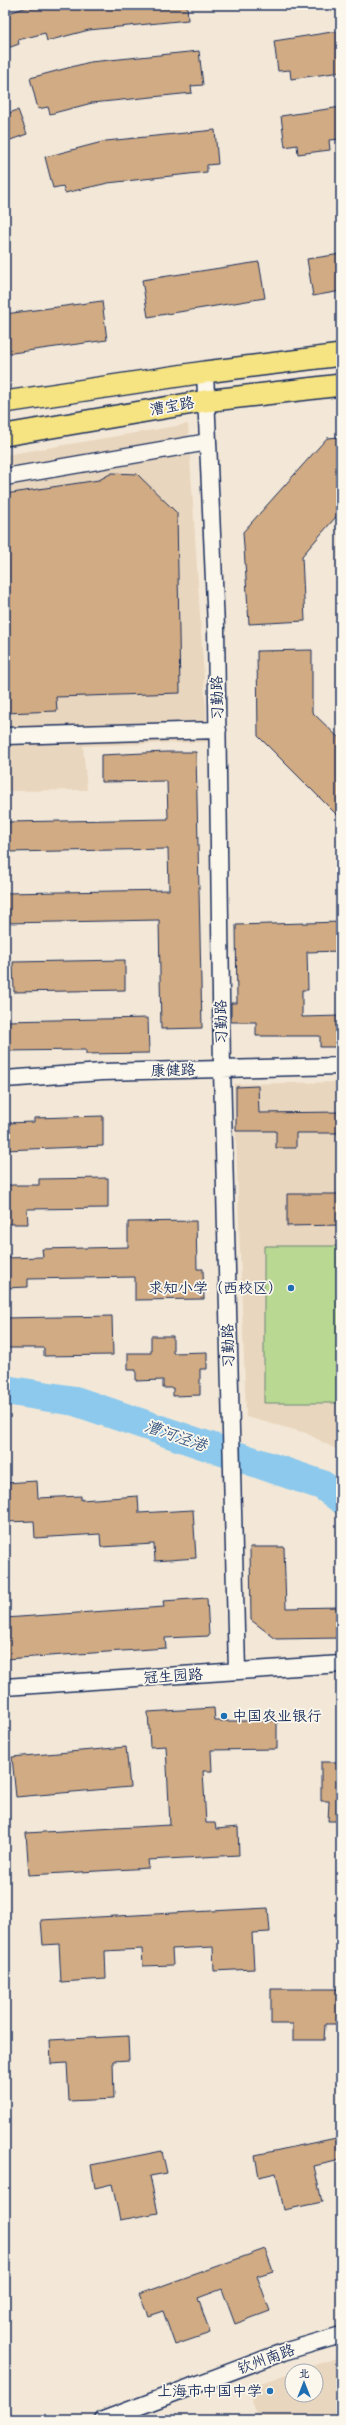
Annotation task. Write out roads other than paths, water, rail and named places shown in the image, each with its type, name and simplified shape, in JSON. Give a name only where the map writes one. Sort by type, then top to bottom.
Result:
[{"type":"main road","name":"漕宝路","points":[[5,402],[204,372],[341,354]]},
{"type":"main road","name":"漕宝路","points":[[5,435],[205,401],[341,385]]},
{"type":"street","name":"习勤路","points":[[204,372],[208,442],[218,730],[222,1068],[231,1493],[237,1671]]},
{"type":"street","points":[[5,477],[208,442]]},
{"type":"street","points":[[5,736],[218,730]]},
{"type":"street","name":"康健路","points":[[5,1079],[102,1072],[341,1066]]},
{"type":"street","name":"冠生园路","points":[[5,1687],[341,1664]]},
{"type":"street","name":"钦州南路","points":[[103,2420],[283,2352],[341,2335]]},
{"type":"waterway","name":"漕河泾港","points":[[5,1390],[75,1401],[322,1485],[341,1499]]},
{"type":"place","name":"求知小学（西校区）","points":[[291,1288]]},
{"type":"place","name":"中国农业银行","points":[[224,1716]]},
{"type":"place","name":"上海市中国中学","points":[[270,2391]]}]
